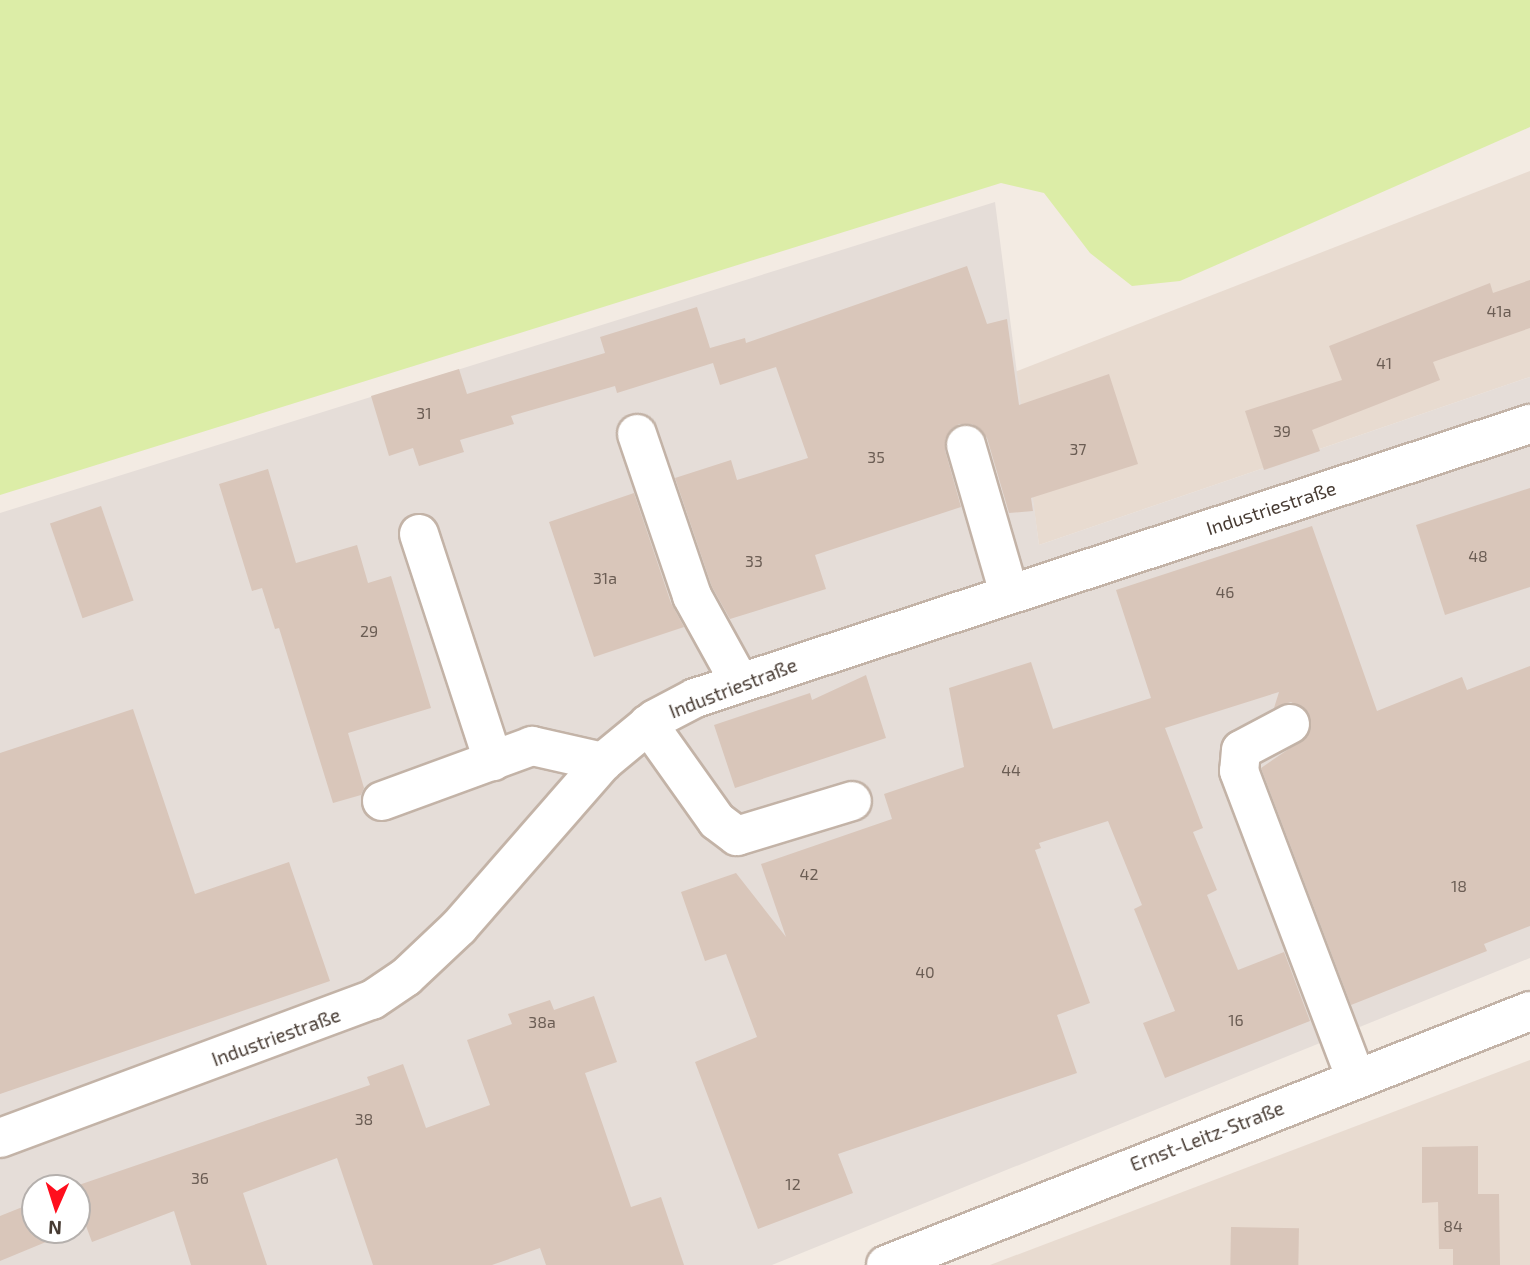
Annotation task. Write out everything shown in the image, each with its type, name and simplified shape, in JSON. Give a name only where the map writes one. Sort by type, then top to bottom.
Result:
[{"type":"street","name":"Industriestraße","points":[[0,1138],[372,1000],[406,977],[459,927],[603,762],[648,724],[695,698],[1530,424]]},
{"type":"street","points":[[638,434],[692,597],[740,683]]},
{"type":"street","points":[[966,446],[1009,593]]},
{"type":"street","points":[[419,534],[493,761]]},
{"type":"street","points":[[648,724],[717,821],[737,836],[852,801]]},
{"type":"street","points":[[1290,724],[1241,750],[1239,771],[1356,1079]]},
{"type":"street","points":[[382,801],[532,746],[603,762]]},
{"type":"street","name":"Ernst-Leitz-Straße","points":[[886,1265],[1530,1011]]},
{"type":"shaded area","points":[[1530,171],[1530,377],[1039,545],[1015,372]]},
{"type":"shaded area","points":[[995,202],[1039,545],[1530,377],[1530,958],[772,1265],[0,1265],[0,513]]},
{"type":"shaded area","points":[[1530,1060],[1530,1265],[990,1265]]},
{"type":"green space","points":[[0,0],[1530,0],[1530,127],[1180,281],[1132,286],[1090,253],[1044,193],[1001,183],[0,495]]},
{"type":"building","points":[[967,266],[987,324],[1007,319],[1019,405],[1109,374],[1138,464],[1031,498],[1033,511],[1009,513],[987,438],[972,424],[959,424],[945,439],[945,450],[961,507],[815,555],[826,589],[730,619],[712,587],[675,478],[731,460],[737,480],[808,458],[776,367],[720,385],[713,363],[617,393],[615,386],[511,416],[514,424],[460,440],[464,452],[419,466],[413,448],[389,456],[371,396],[459,369],[467,394],[605,353],[600,337],[697,307],[710,348],[745,338],[746,343]]},
{"type":"building","points":[[1530,280],[1530,328],[1433,362],[1440,380],[1312,430],[1320,451],[1264,470],[1245,411],[1342,380],[1329,346],[1490,283],[1493,293]]},
{"type":"building","points":[[268,469],[296,563],[357,545],[368,583],[391,576],[431,708],[348,733],[364,788],[361,795],[333,803],[279,628],[275,629],[262,588],[252,591],[219,484]]},
{"type":"building","points":[[1530,488],[1530,587],[1445,615],[1416,525]]},
{"type":"building","points":[[634,493],[671,603],[684,627],[594,657],[549,522]]},
{"type":"building","points":[[101,506],[134,601],[82,618],[50,524]]},
{"type":"building","points":[[1312,526],[1377,711],[1462,677],[1467,690],[1530,666],[1530,926],[1484,944],[1487,951],[1351,1005],[1261,768],[1308,736],[1309,713],[1291,702],[1274,708],[1279,692],[1165,728],[1203,828],[1193,832],[1217,890],[1207,895],[1238,970],[1284,952],[1310,1021],[1165,1078],[1143,1023],[1175,1011],[1134,909],[1142,905],[1108,821],[1039,843],[1041,848],[1035,850],[1090,1003],[1057,1015],[1077,1073],[838,1154],[853,1193],[758,1229],[695,1062],[757,1037],[726,954],[705,961],[681,892],[736,873],[786,937],[761,864],[892,819],[884,794],[964,767],[949,688],[1031,662],[1053,729],[1151,698],[1116,590]]},
{"type":"building","points":[[866,675],[886,738],[735,788],[714,725],[810,693],[812,700]]},
{"type":"building","points":[[133,709],[195,894],[289,862],[330,981],[0,1094],[0,753]]},
{"type":"building","points":[[594,996],[617,1062],[585,1073],[631,1207],[661,1197],[684,1265],[546,1265],[540,1248],[492,1265],[373,1265],[337,1158],[243,1193],[267,1265],[191,1265],[174,1211],[92,1242],[91,1181],[370,1085],[367,1077],[403,1064],[426,1128],[490,1105],[467,1040],[512,1024],[508,1014],[550,1000],[554,1010]]},
{"type":"building","points":[[1478,1146],[1478,1194],[1499,1194],[1500,1265],[1453,1265],[1453,1249],[1439,1249],[1438,1202],[1422,1203],[1422,1147]]},
{"type":"building","points":[[21,1208],[21,1244],[41,1244],[0,1261],[0,1216]]},
{"type":"building","points":[[1231,1227],[1299,1228],[1298,1265],[1230,1265]]}]
